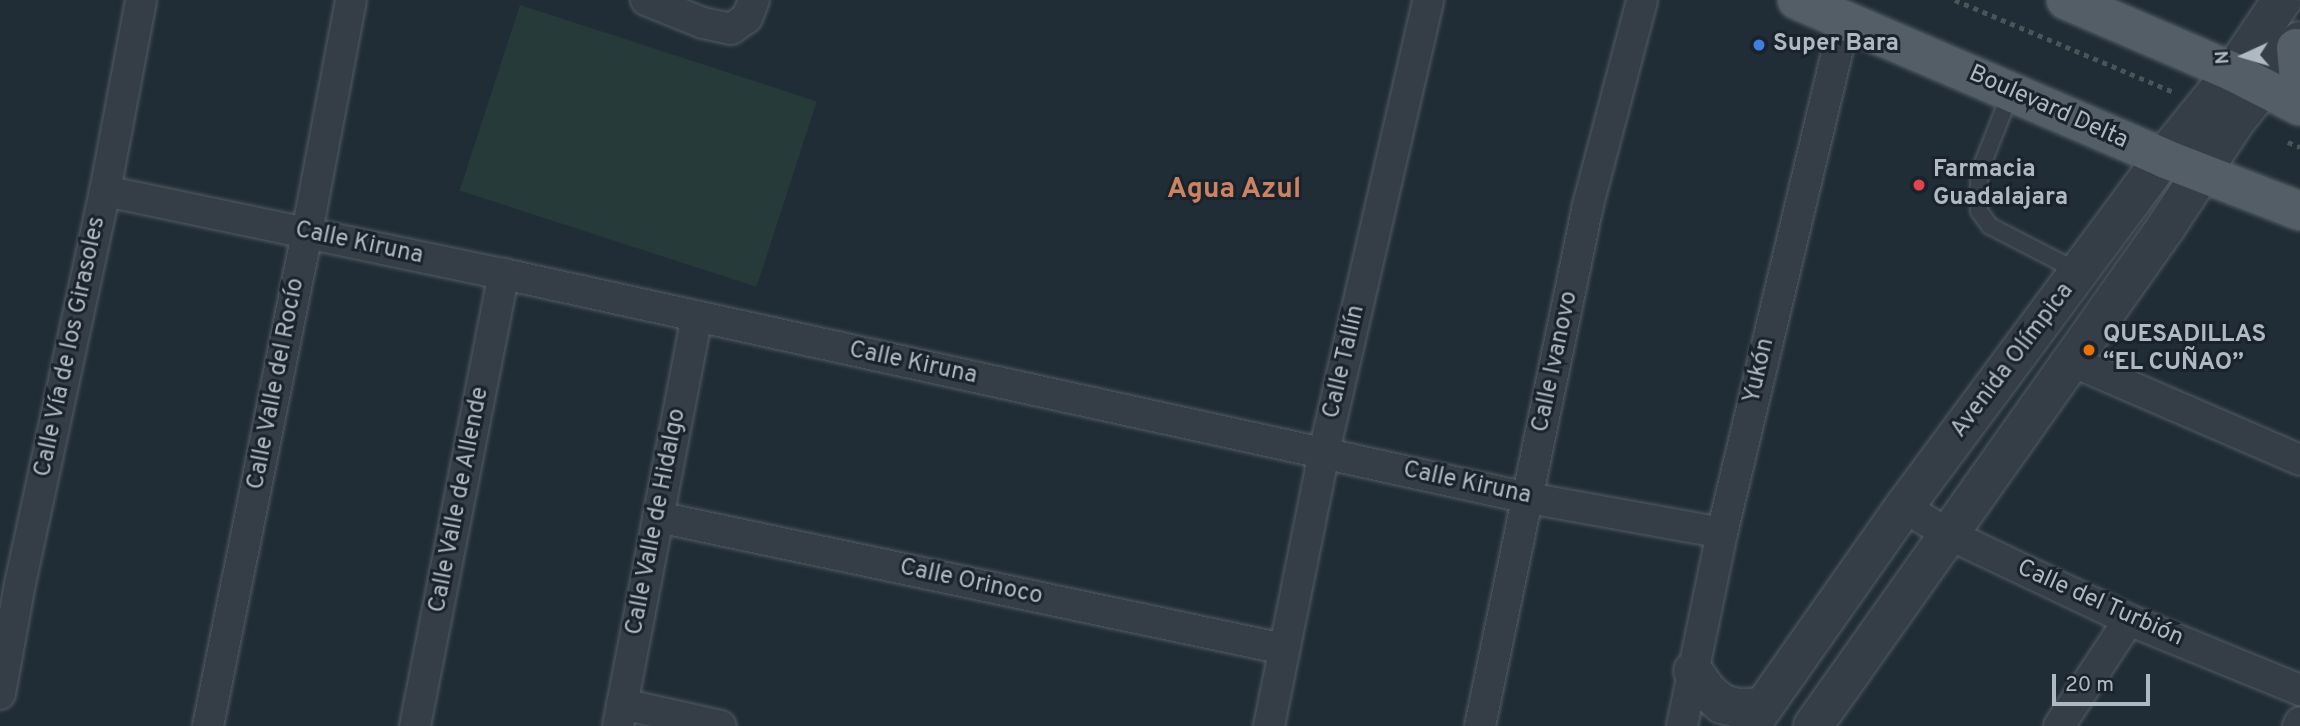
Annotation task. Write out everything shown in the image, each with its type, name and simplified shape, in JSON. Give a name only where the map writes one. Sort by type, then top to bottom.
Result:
[{"type":"main road","name":"Boulevard Delta","points":[[1797,0],[2163,158],[2300,211]]},
{"type":"main road","points":[[2066,0],[2266,84],[2300,106]]},
{"type":"main road","points":[[2266,84],[2298,45]]},
{"type":"street","name":"Calle Vía de los Girasoles","points":[[0,694],[20,584],[105,191],[141,0]]},
{"type":"street","name":"Calle Valle del Rocío","points":[[208,726],[351,0]]},
{"type":"street","points":[[646,0],[703,23],[731,29],[747,18],[754,2]]},
{"type":"street","name":"Calle Tallín","points":[[1269,726],[1324,452],[1428,0]]},
{"type":"street","name":"Calle Ivanovo","points":[[1480,726],[1588,205],[1642,0]]},
{"type":"street","name":"Avenida Olímpica","points":[[1757,717],[1904,507],[2163,158],[2222,113],[2266,84],[2282,0]]},
{"type":"street","name":"Yukón","points":[[1682,726],[1722,533],[1845,19]]},
{"type":"street","name":"Avenida Olímpica","points":[[1813,726],[2069,360],[2203,174],[2222,113]]},
{"type":"street","name":"Calle Kiruna","points":[[105,191],[504,274],[1528,498],[1722,533]]},
{"type":"street","name":"Calle Valle de Allende","points":[[415,726],[504,274]]},
{"type":"street","name":"Calle Valle de Hidalgo","points":[[620,715],[697,317]]},
{"type":"street","points":[[2069,360],[2300,460]]},
{"type":"street","name":"Calle del Turbión","points":[[1904,507],[1948,534],[2129,620],[2300,690]]},
{"type":"street","name":"Calle Orinoco","points":[[658,517],[1284,649]]},
{"type":"street","points":[[2059,726],[2129,620]]},
{"type":"street","points":[[1693,671],[1707,691],[1722,704],[1757,717]]},
{"type":"street","points":[[620,715],[721,726]]},
{"type":"lane","points":[[2011,92],[1979,173],[1979,211],[1990,226],[2078,272]]},
{"type":"path","points":[[1955,0],[2300,147]]},
{"type":"green space","points":[[520,5],[817,101],[756,287],[460,190]]},
{"type":"place","name":"Super Bara","points":[[1759,45]]},
{"type":"place","name":"Farmacia Guadalajara","points":[[1919,185]]},
{"type":"place","name":"QUESADILLAS “EL CUÑAO”","points":[[2089,350]]},
{"type":"district","name":"Agua Azul","points":[[1234,190]]}]
